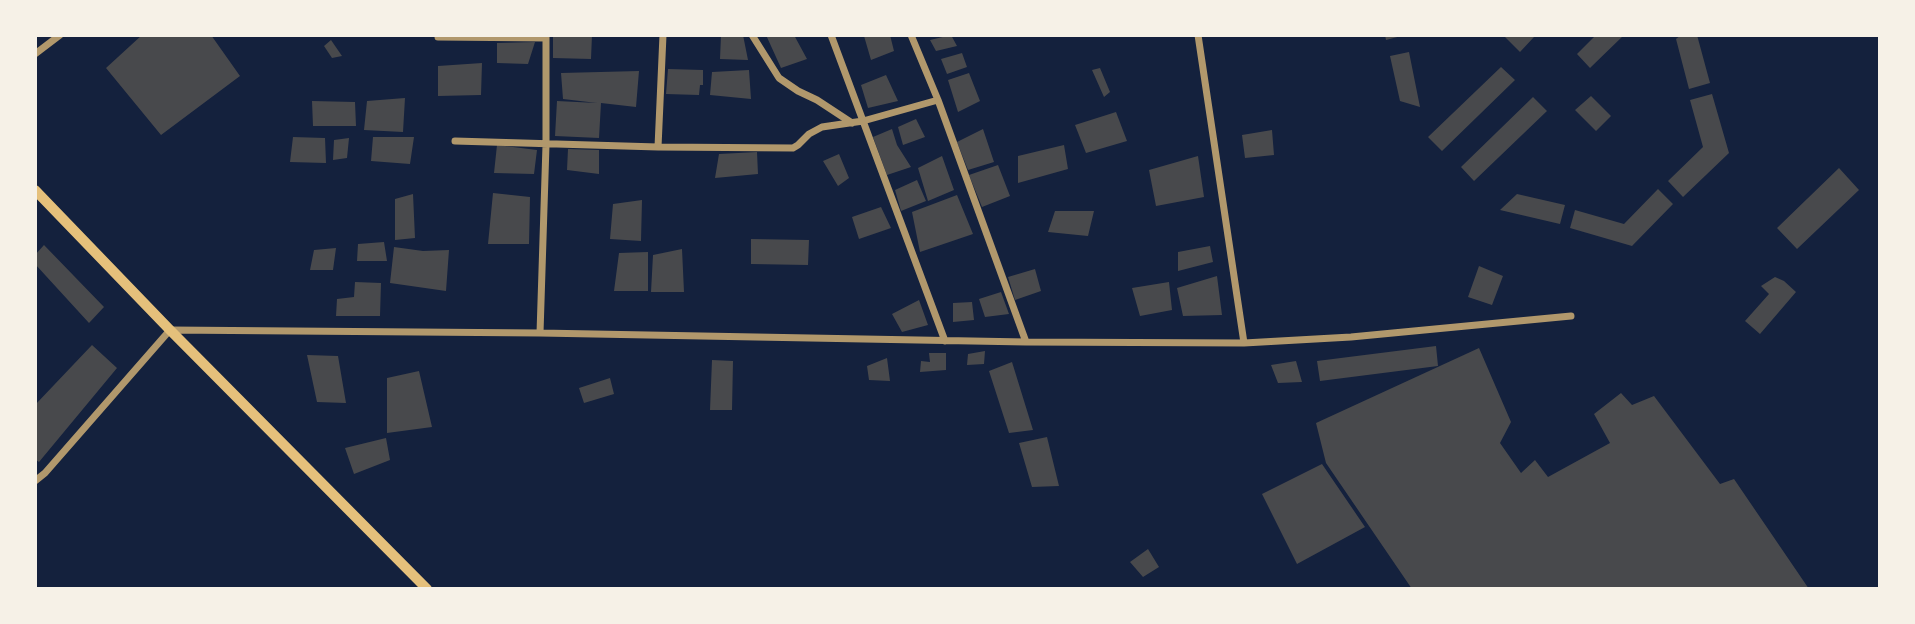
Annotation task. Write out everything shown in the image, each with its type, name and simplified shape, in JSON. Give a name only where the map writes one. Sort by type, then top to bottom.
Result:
[{"type":"main road","points":[[35,190],[427,589]]},
{"type":"street","points":[[35,54],[60,35]]},
{"type":"street","points":[[657,147],[663,35]]},
{"type":"street","points":[[752,35],[779,78],[852,123]]},
{"type":"street","points":[[831,35],[945,341]]},
{"type":"street","points":[[911,35],[938,100],[1026,342]]},
{"type":"street","points":[[1198,35],[1244,343]]},
{"type":"street","points":[[438,37],[546,36],[540,332]]},
{"type":"street","points":[[455,141],[545,145],[793,148],[814,130],[822,127],[863,121],[938,100]]},
{"type":"street","points":[[35,481],[45,473],[170,330],[540,332],[945,341],[1244,343],[1351,337],[1571,316]]},
{"type":"building","points":[[142,35],[211,35],[240,76],[161,135],[106,68]]},
{"type":"building","points":[[553,35],[592,35],[591,59],[553,58]]},
{"type":"building","points":[[721,35],[743,35],[748,60],[720,59]]},
{"type":"building","points":[[766,35],[794,35],[807,59],[781,68]]},
{"type":"building","points":[[890,35],[894,51],[871,60],[864,36]]},
{"type":"building","points":[[951,35],[957,46],[936,51],[930,40]]},
{"type":"building","points":[[1385,35],[1401,35],[1401,36],[1386,40]]},
{"type":"building","points":[[1503,35],[1532,35],[1534,37],[1520,52]]},
{"type":"building","points":[[1596,35],[1624,35],[1590,68],[1577,54]]},
{"type":"building","points":[[1681,35],[1697,35],[1710,83],[1689,89],[1676,39]]},
{"type":"building","points":[[331,40],[342,56],[332,58],[324,46]]},
{"type":"building","points":[[535,42],[528,64],[497,63],[497,43]]},
{"type":"building","points":[[1409,52],[1420,107],[1400,101],[1390,56]]},
{"type":"building","points":[[962,53],[967,67],[947,74],[941,59]]},
{"type":"building","points":[[482,63],[481,95],[438,96],[438,66]]},
{"type":"building","points":[[1501,67],[1515,80],[1442,151],[1428,137]]},
{"type":"building","points":[[1100,68],[1110,92],[1104,97],[1092,70]]},
{"type":"building","points":[[668,69],[703,70],[703,85],[700,85],[699,95],[666,94]]},
{"type":"building","points":[[749,70],[751,99],[710,95],[712,72]]},
{"type":"building","points":[[639,71],[636,107],[601,103],[599,138],[555,136],[557,101],[597,103],[563,99],[561,73]]},
{"type":"building","points":[[969,73],[980,101],[958,112],[948,80]]},
{"type":"building","points":[[886,75],[898,101],[868,108],[861,85]]},
{"type":"building","points":[[1712,94],[1729,153],[1683,197],[1668,181],[1703,147],[1690,100]]},
{"type":"building","points":[[1591,96],[1611,116],[1596,131],[1575,110]]},
{"type":"building","points":[[1533,97],[1547,111],[1474,181],[1461,167]]},
{"type":"building","points":[[405,98],[403,132],[364,130],[367,101]]},
{"type":"building","points":[[312,101],[355,102],[356,126],[313,126]]},
{"type":"building","points":[[1116,112],[1127,141],[1086,153],[1075,125]]},
{"type":"building","points":[[916,119],[925,137],[903,145],[898,127]]},
{"type":"building","points":[[892,129],[897,145],[911,167],[887,175],[873,137]]},
{"type":"building","points":[[983,129],[994,162],[968,170],[957,142]]},
{"type":"building","points":[[1272,130],[1274,155],[1245,158],[1242,135]]},
{"type":"building","points":[[293,137],[325,138],[326,163],[290,162]]},
{"type":"building","points":[[373,137],[414,137],[410,164],[371,161]]},
{"type":"building","points":[[349,138],[347,158],[333,160],[334,140]]},
{"type":"building","points":[[497,145],[537,150],[534,174],[494,173]]},
{"type":"building","points":[[1064,145],[1068,169],[1018,183],[1018,156]]},
{"type":"building","points":[[568,149],[599,150],[599,174],[567,170]]},
{"type":"building","points":[[757,152],[758,174],[715,178],[719,154]]},
{"type":"building","points":[[839,154],[849,178],[838,186],[823,161]]},
{"type":"building","points":[[942,156],[954,190],[928,201],[918,168]]},
{"type":"building","points":[[1198,156],[1204,197],[1156,206],[1149,170]]},
{"type":"building","points":[[998,165],[1010,196],[982,207],[969,175]]},
{"type":"building","points":[[1839,168],[1859,190],[1797,249],[1777,228]]},
{"type":"building","points":[[917,180],[926,201],[901,211],[895,190]]},
{"type":"building","points":[[1658,189],[1673,204],[1632,246],[1570,228],[1575,210],[1624,224]]},
{"type":"building","points":[[493,193],[530,197],[529,244],[488,244]]},
{"type":"building","points":[[413,194],[415,238],[395,240],[395,199]]},
{"type":"building","points":[[1517,194],[1565,205],[1560,224],[1500,210]]},
{"type":"building","points":[[957,195],[973,234],[920,252],[912,212]]},
{"type":"building","points":[[642,200],[641,241],[610,239],[613,204]]},
{"type":"building","points":[[881,207],[891,228],[859,239],[852,217]]},
{"type":"building","points":[[1055,211],[1094,211],[1088,236],[1048,232]]},
{"type":"building","points":[[751,239],[809,240],[808,265],[751,264]]},
{"type":"building","points":[[384,242],[387,261],[357,261],[358,244]]},
{"type":"building","points":[[44,245],[104,307],[89,323],[35,264],[35,255]]},
{"type":"building","points":[[1210,246],[1213,262],[1178,271],[1178,252]]},
{"type":"building","points":[[394,247],[423,251],[449,250],[446,291],[390,283]]},
{"type":"building","points":[[336,248],[333,270],[310,270],[314,250]]},
{"type":"building","points":[[682,249],[684,292],[651,292],[653,255]]},
{"type":"building","points":[[648,252],[648,291],[614,291],[619,253]]},
{"type":"building","points":[[1479,266],[1503,276],[1492,305],[1468,297]]},
{"type":"building","points":[[1035,269],[1041,291],[1015,300],[1008,277]]},
{"type":"building","points":[[1217,276],[1222,315],[1183,316],[1177,288]]},
{"type":"building","points":[[1775,277],[1796,292],[1760,334],[1745,321],[1769,294],[1761,286]]},
{"type":"building","points":[[355,282],[381,283],[380,316],[336,316],[337,299],[354,297]]},
{"type":"building","points":[[1169,282],[1172,310],[1140,316],[1132,288]]},
{"type":"building","points":[[1001,292],[1009,314],[985,317],[979,299]]},
{"type":"building","points":[[919,300],[928,325],[902,332],[892,314]]},
{"type":"building","points":[[972,302],[974,320],[953,322],[953,303]]},
{"type":"building","points":[[92,345],[117,368],[39,462],[35,459],[35,405]]},
{"type":"building","points":[[1436,346],[1438,366],[1320,381],[1317,361]]},
{"type":"building","points":[[1479,348],[1511,422],[1500,443],[1521,473],[1535,460],[1548,477],[1610,443],[1594,414],[1621,393],[1632,405],[1654,396],[1720,484],[1734,479],[1809,589],[1412,589],[1326,463],[1316,423]]},
{"type":"building","points":[[985,351],[984,364],[967,365],[968,354]]},
{"type":"building","points":[[929,353],[946,353],[946,370],[920,372],[921,361],[930,362]]},
{"type":"building","points":[[307,355],[338,356],[346,403],[317,402]]},
{"type":"building","points":[[887,358],[890,381],[869,380],[867,366]]},
{"type":"building","points":[[712,360],[733,361],[732,410],[710,410]]},
{"type":"building","points":[[1296,361],[1302,382],[1278,383],[1271,365]]},
{"type":"building","points":[[1012,362],[1033,430],[1009,433],[989,371]]},
{"type":"building","points":[[419,371],[432,427],[387,433],[387,378]]},
{"type":"building","points":[[610,378],[614,394],[584,403],[579,388]]},
{"type":"building","points":[[1047,437],[1059,486],[1032,487],[1019,443]]},
{"type":"building","points":[[386,438],[390,460],[354,474],[345,448]]},
{"type":"building","points":[[1322,464],[1365,527],[1297,564],[1262,494]]},
{"type":"building","points":[[1148,549],[1159,567],[1143,577],[1130,562]]}]
